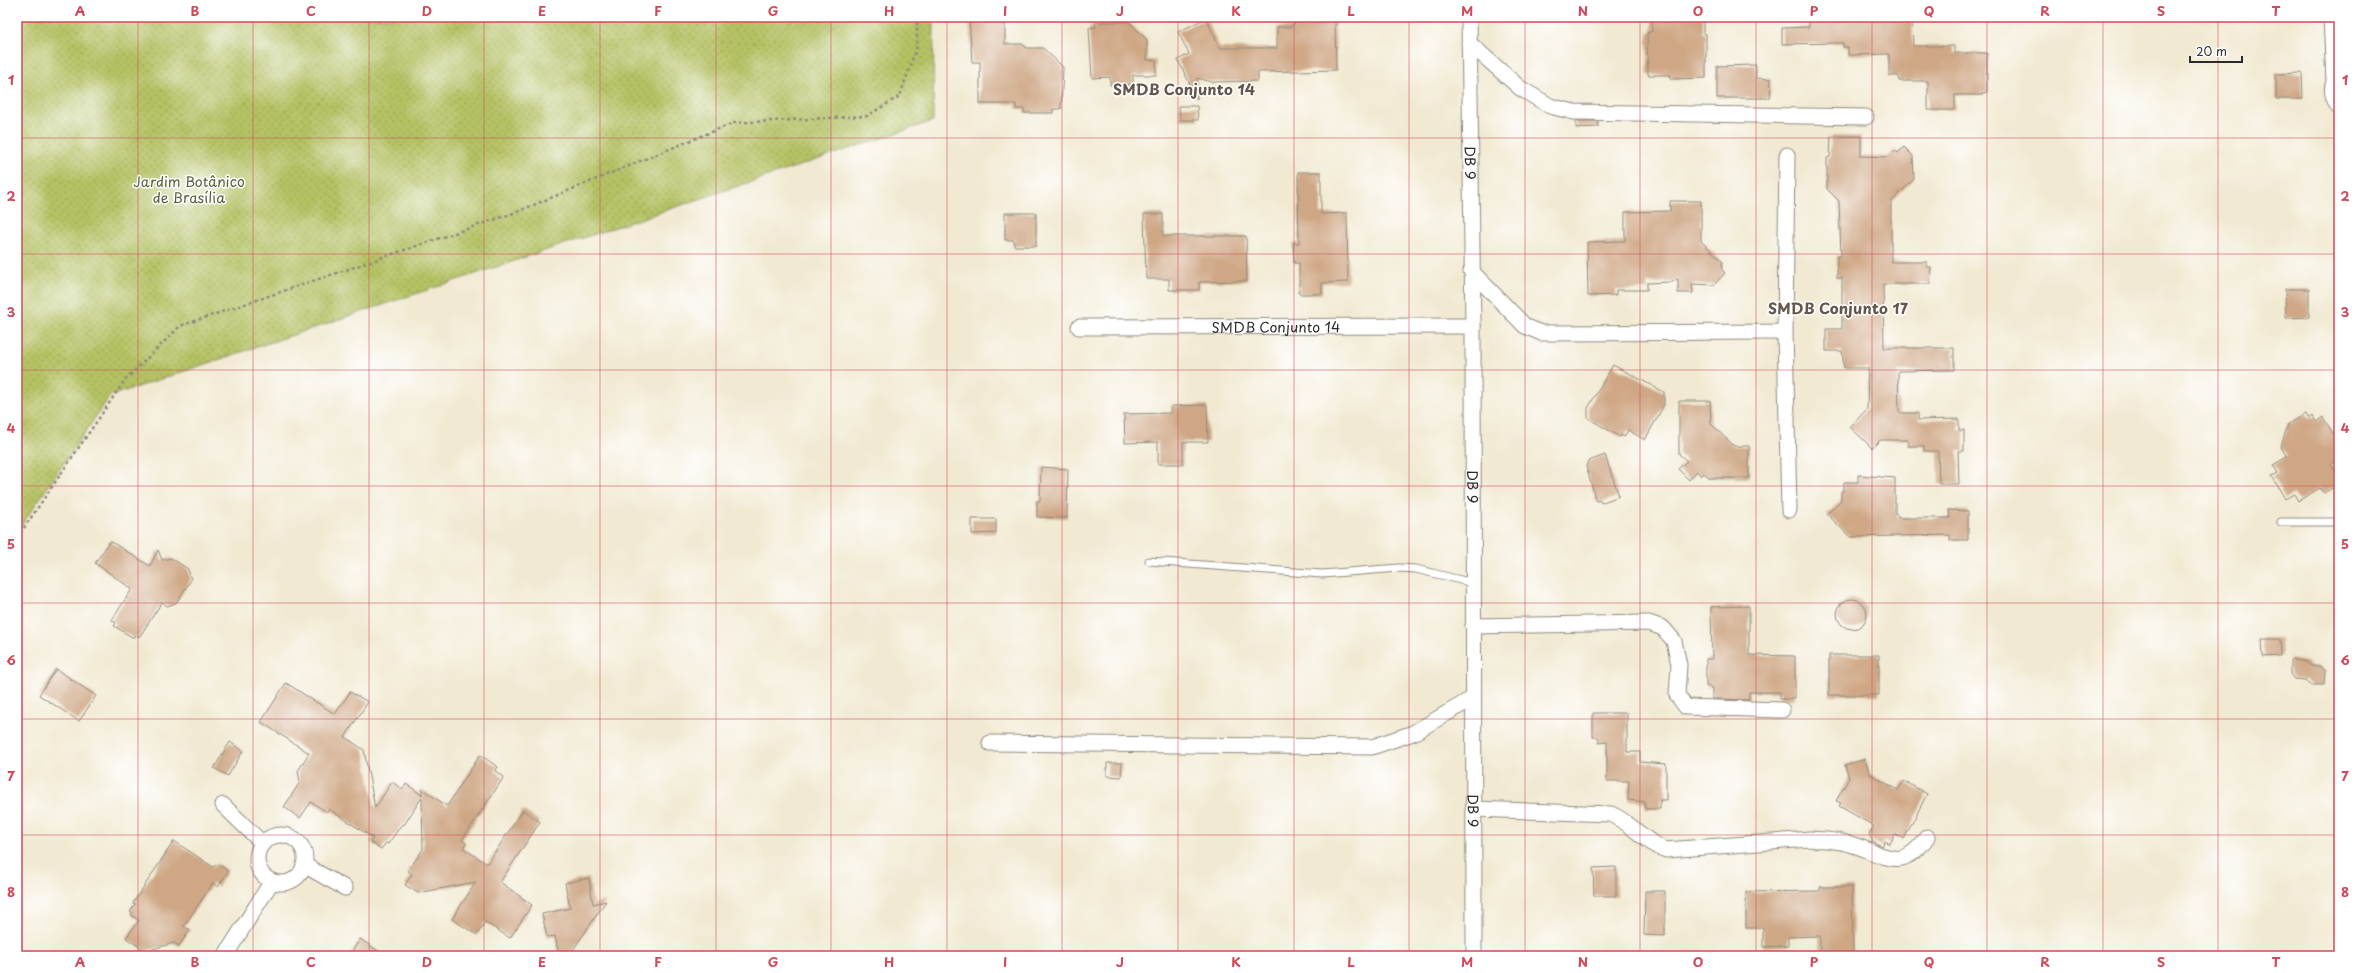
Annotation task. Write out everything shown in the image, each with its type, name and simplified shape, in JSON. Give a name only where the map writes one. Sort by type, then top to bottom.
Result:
[{"type":"street","name":"DB 9","points":[[1469,17],[1471,271],[1473,326],[1474,956]]},
{"type":"street","points":[[2331,17],[2336,79],[2332,96],[2339,108]]},
{"type":"street","points":[[1469,43],[1520,88],[1550,106],[1574,112],[1866,117]]},
{"type":"street","points":[[1786,154],[1785,332],[1788,510]]},
{"type":"street","points":[[1471,271],[1525,326],[1541,333],[1785,332]]},
{"type":"street","name":"SMDB Conjunto 14","points":[[1079,327],[1473,326]]},
{"type":"street","points":[[1473,626],[1649,623],[1663,628],[1674,642],[1679,665],[1677,694],[1686,707],[1782,710]]},
{"type":"street","points":[[990,743],[1372,748],[1413,733],[1473,698]]},
{"type":"street","points":[[223,805],[262,843]]},
{"type":"street","points":[[1473,809],[1611,814],[1623,820],[1657,847],[1666,850],[1810,839],[1833,840],[1852,844],[1890,858],[1910,855],[1917,851],[1927,837]]},
{"type":"street","points":[[276,835],[292,837],[302,849],[304,865],[295,878],[288,882],[272,881],[265,878],[257,865],[256,857],[262,843],[276,835]]},
{"type":"street","points":[[304,865],[345,888]]},
{"type":"street","points":[[225,956],[272,881]]},
{"type":"lane","points":[[2281,522],[2339,522]]},
{"type":"lane","points":[[1149,561],[1311,574],[1410,569],[1473,583]]},
{"type":"path","points":[[17,538],[125,380],[180,326],[514,213],[733,123],[867,116],[900,96],[917,46],[917,17]]},
{"type":"green space","name":"Jardim Botânico de Brasília","points":[[17,17],[934,17],[933,121],[110,396],[17,532]]},
{"type":"building","points":[[969,17],[1005,17],[1005,44],[1022,44],[1027,48],[1043,48],[1063,67],[1061,109],[1053,109],[1053,113],[1024,113],[1024,109],[1016,109],[1016,104],[980,104],[980,62],[972,62]]},
{"type":"building","points":[[1301,17],[1335,17],[1336,70],[1258,72],[1258,81],[1212,82],[1197,78],[1197,99],[1178,60],[1189,54],[1178,32],[1206,18],[1220,48],[1277,48],[1277,27],[1291,27]]},
{"type":"building","points":[[1652,17],[1703,17],[1703,33],[1706,34],[1706,78],[1670,79],[1671,75],[1648,75],[1647,33],[1652,31]]},
{"type":"building","points":[[1809,17],[1912,17],[1913,46],[1954,46],[1954,53],[1987,53],[1987,92],[1982,93],[1982,95],[1955,95],[1955,110],[1928,110],[1928,81],[1899,81],[1899,76],[1889,76],[1889,54],[1848,55],[1848,47],[1843,47],[1843,43],[1782,44],[1782,28],[1809,27]]},
{"type":"building","points":[[1095,22],[1129,22],[1147,40],[1147,60],[1156,60],[1156,75],[1133,75],[1133,85],[1110,85],[1110,77],[1092,78],[1089,28],[1096,27]]},
{"type":"building","points":[[1756,65],[1756,78],[1771,79],[1770,98],[1717,98],[1717,66]]},
{"type":"building","points":[[2302,73],[2303,99],[2276,99],[2276,74]]},
{"type":"building","points":[[1179,106],[1197,106],[1198,120],[1180,120]]},
{"type":"building","points":[[1576,121],[1598,121],[1598,127],[1576,128]]},
{"type":"building","points":[[1831,136],[1861,136],[1861,156],[1888,157],[1895,150],[1898,153],[1904,147],[1913,156],[1914,179],[1891,202],[1891,262],[1927,262],[1927,267],[1931,267],[1930,284],[1883,284],[1884,348],[1954,348],[1954,370],[1898,371],[1899,413],[1918,413],[1918,420],[1959,419],[1959,430],[1964,430],[1964,451],[1958,451],[1959,484],[1939,484],[1938,451],[1924,451],[1924,446],[1908,446],[1908,440],[1880,440],[1872,448],[1850,427],[1867,409],[1868,368],[1844,368],[1842,351],[1826,351],[1826,329],[1842,329],[1842,278],[1837,278],[1837,256],[1841,256],[1839,201],[1827,189],[1827,158],[1830,157]]},
{"type":"building","points":[[1298,172],[1321,172],[1321,214],[1347,213],[1348,282],[1322,283],[1322,294],[1299,294],[1299,263],[1294,263],[1293,243],[1299,243]]},
{"type":"building","points":[[1670,201],[1701,201],[1701,241],[1722,261],[1722,270],[1725,273],[1714,285],[1692,284],[1693,293],[1678,293],[1678,279],[1672,282],[1647,283],[1647,290],[1616,290],[1616,295],[1588,296],[1587,242],[1625,241],[1625,212],[1670,211]]},
{"type":"building","points":[[1005,213],[1036,213],[1036,246],[1014,246],[1014,240],[1005,240]]},
{"type":"building","points":[[1144,214],[1163,214],[1163,236],[1246,236],[1247,281],[1199,282],[1199,290],[1169,290],[1169,279],[1146,279]]},
{"type":"building","points":[[2285,289],[2309,289],[2309,317],[2286,318]]},
{"type":"building","points":[[1613,365],[1664,392],[1664,405],[1645,440],[1628,430],[1624,437],[1621,435],[1620,437],[1588,418],[1588,408]]},
{"type":"building","points":[[1679,401],[1710,401],[1711,424],[1734,446],[1749,446],[1749,478],[1710,478],[1704,473],[1701,476],[1697,471],[1689,480],[1678,469],[1687,461],[1679,454]]},
{"type":"building","points":[[1207,405],[1208,442],[1183,442],[1183,464],[1158,464],[1158,442],[1125,443],[1124,414],[1171,413],[1171,406]]},
{"type":"building","points":[[2306,414],[2309,419],[2313,416],[2316,422],[2323,417],[2334,435],[2339,446],[2339,460],[2331,464],[2339,477],[2339,484],[2324,493],[2320,488],[2298,501],[2294,494],[2285,499],[2272,476],[2278,473],[2273,465],[2287,457],[2281,447],[2288,424]]},
{"type":"building","points":[[1605,455],[1619,496],[1601,503],[1600,500],[1596,501],[1586,466],[1589,461]]},
{"type":"building","points":[[1041,467],[1068,469],[1067,518],[1037,517],[1037,501],[1040,501]]},
{"type":"building","points":[[1858,475],[1895,478],[1895,514],[1897,514],[1898,518],[1950,518],[1949,510],[1968,511],[1968,540],[1950,540],[1950,535],[1850,537],[1827,514],[1841,500],[1841,491],[1844,491],[1844,482],[1858,482]]},
{"type":"building","points":[[972,519],[996,519],[996,533],[972,534]]},
{"type":"building","points":[[110,541],[150,566],[158,550],[162,560],[171,558],[188,569],[191,580],[176,603],[167,606],[162,602],[140,636],[132,637],[114,626],[116,623],[112,620],[132,589],[95,563]]},
{"type":"building","points":[[1852,599],[1863,603],[1867,614],[1863,625],[1852,629],[1841,625],[1837,614],[1841,603]]},
{"type":"building","points":[[1749,606],[1749,655],[1795,656],[1795,699],[1780,699],[1780,692],[1749,692],[1749,700],[1712,699],[1712,688],[1706,686],[1706,659],[1712,659],[1711,607]]},
{"type":"building","points":[[2262,639],[2280,639],[2281,656],[2263,657]]},
{"type":"building","points":[[1829,655],[1879,655],[1879,695],[1829,695]]},
{"type":"building","points":[[2290,659],[2307,662],[2311,666],[2319,666],[2325,671],[2324,685],[2312,685],[2306,680],[2294,679],[2290,674]]},
{"type":"building","points":[[56,669],[96,696],[79,721],[39,695]]},
{"type":"building","points":[[286,683],[335,714],[350,692],[368,702],[345,737],[364,750],[375,808],[392,782],[403,789],[406,784],[422,795],[422,789],[447,806],[480,755],[498,767],[495,771],[504,777],[462,840],[466,843],[463,848],[487,864],[523,810],[540,822],[500,882],[532,905],[510,938],[485,922],[477,935],[452,919],[476,882],[418,893],[405,885],[412,874],[408,871],[423,849],[422,797],[404,825],[402,824],[388,844],[386,843],[381,849],[370,842],[373,838],[329,809],[327,812],[311,802],[300,818],[284,807],[300,782],[298,771],[309,753],[261,722]]},
{"type":"building","points":[[1593,713],[1627,713],[1627,752],[1640,752],[1640,762],[1666,764],[1666,800],[1660,800],[1660,809],[1645,809],[1645,802],[1628,800],[1629,781],[1607,781],[1607,742],[1599,743],[1599,737],[1593,737]]},
{"type":"building","points":[[230,742],[243,751],[228,776],[214,768]]},
{"type":"building","points":[[1865,759],[1870,774],[1898,790],[1904,781],[1927,794],[1904,839],[1895,834],[1890,844],[1885,841],[1882,846],[1873,842],[1869,834],[1874,826],[1839,806],[1841,803],[1836,801],[1849,778],[1845,765]]},
{"type":"building","points":[[1107,763],[1122,763],[1121,777],[1107,776]]},
{"type":"building","points":[[174,841],[213,867],[218,864],[228,871],[218,887],[213,883],[184,926],[190,930],[179,946],[174,943],[146,951],[126,938],[139,920],[131,915],[133,913],[130,912],[135,904],[133,903]]},
{"type":"building","points":[[1616,867],[1616,896],[1594,896],[1593,868]]},
{"type":"building","points":[[589,878],[593,904],[606,901],[569,956],[559,956],[555,936],[547,937],[542,914],[570,908],[565,883]]},
{"type":"building","points":[[1820,887],[1852,887],[1853,953],[1820,953],[1820,936],[1788,937],[1788,946],[1763,947],[1763,928],[1746,928],[1746,892],[1820,891]]},
{"type":"building","points":[[1645,891],[1665,891],[1665,936],[1644,935]]},
{"type":"building","points":[[360,939],[386,956],[349,956]]},
{"type":"district","name":"SMDB Conjunto 14","points":[[1184,88]]},
{"type":"district","name":"SMDB Conjunto 17","points":[[1838,307]]}]
